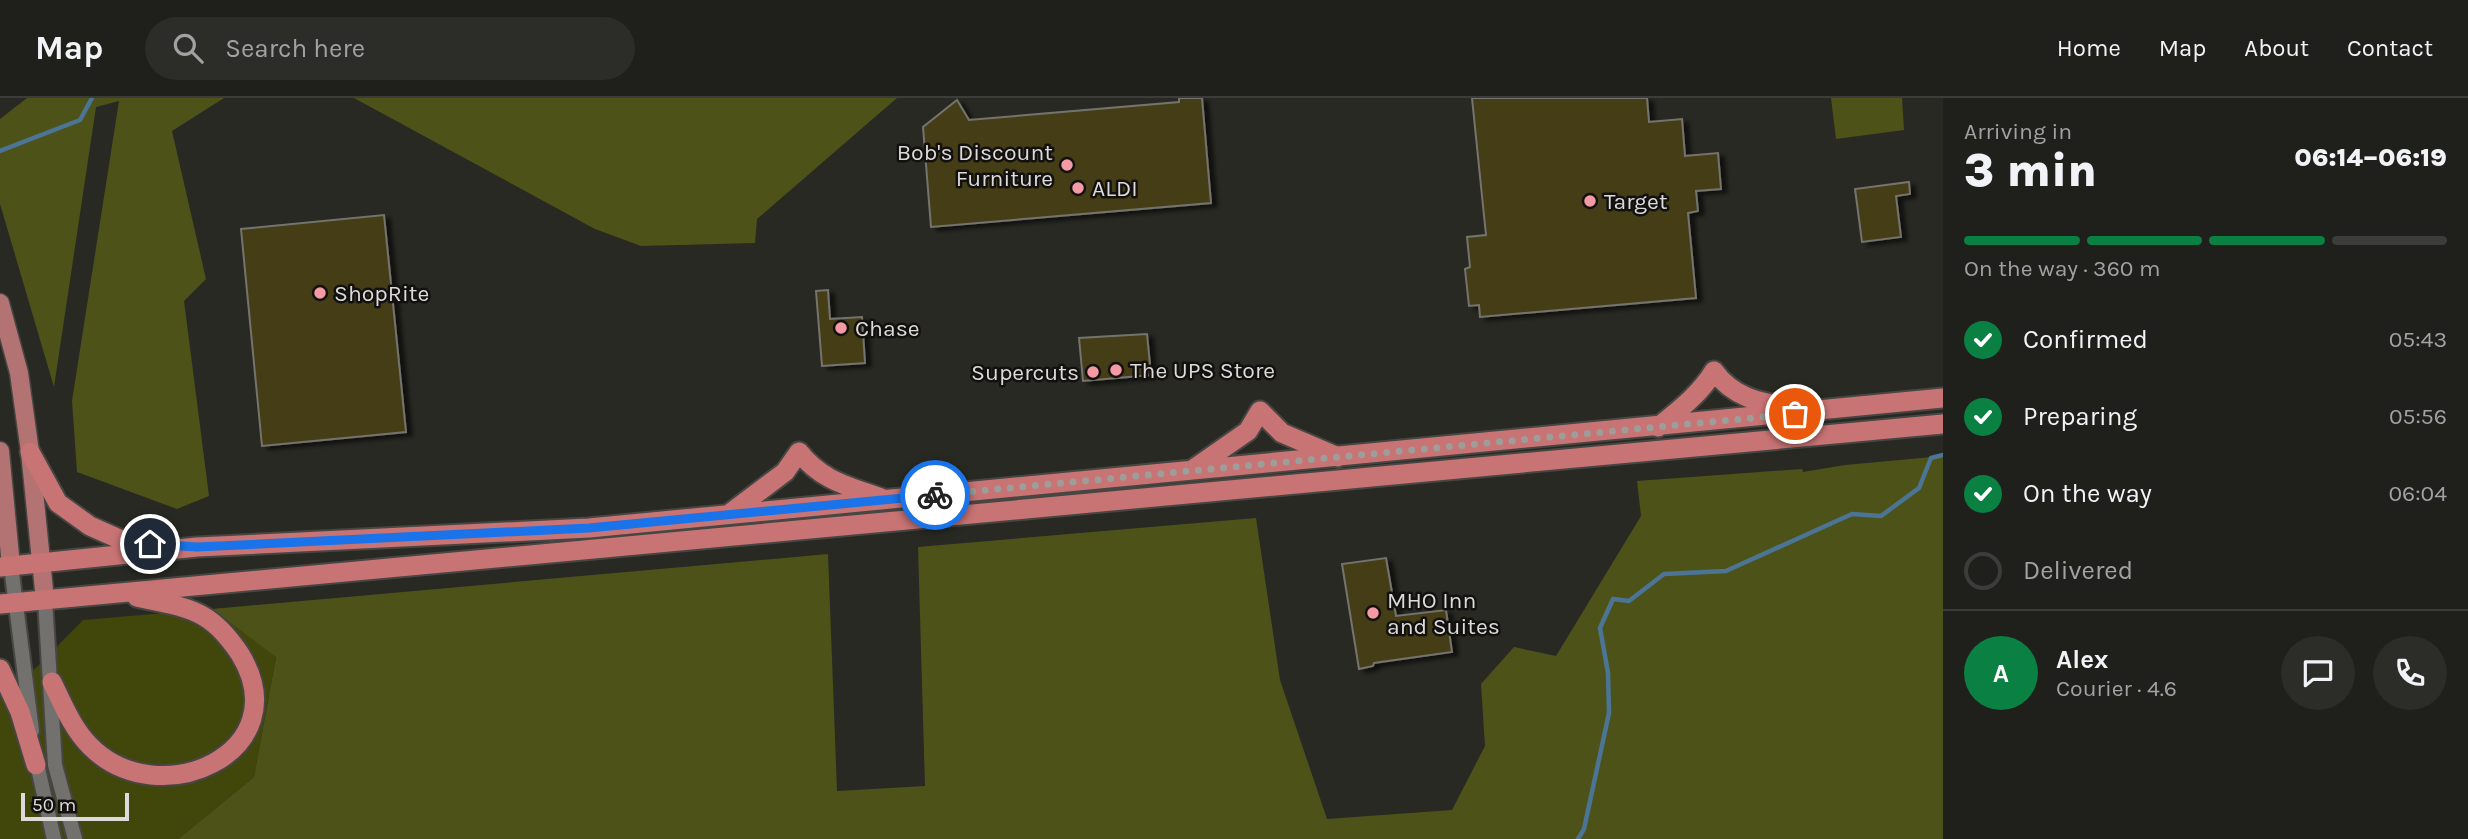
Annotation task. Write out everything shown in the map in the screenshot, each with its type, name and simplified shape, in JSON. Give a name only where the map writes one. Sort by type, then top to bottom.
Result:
[{"type":"highway","points":[[1658,427],[1706,385],[1714,371],[1724,384],[1737,394],[1768,404],[1823,411]]},
{"type":"highway","points":[[6,567],[197,547],[589,528],[1943,398]]},
{"type":"highway","points":[[1191,471],[1248,431],[1260,411],[1282,433],[1339,457]]},
{"type":"highway","points":[[9,603],[1943,425]]},
{"type":"highway","points":[[30,452],[58,503],[90,526],[126,542],[197,547]]},
{"type":"highway","points":[[728,515],[785,472],[799,452],[828,479],[885,500]]},
{"type":"highway","points":[[52,682],[70,720],[91,747],[121,767],[136,773],[154,776],[186,774],[222,759],[236,746],[254,712],[256,691],[232,642],[218,626],[202,615],[184,608],[118,593]]},
{"type":"highway","points":[[0,669],[20,712],[36,765]]},
{"type":"main road","points":[[0,303],[19,373],[45,600]]},
{"type":"main road","points":[[0,451],[6,567]]},
{"type":"street","points":[[6,567],[9,603],[36,765],[54,839]]},
{"type":"street","points":[[45,600],[55,765],[75,839]]},
{"type":"green space","points":[[27,98],[224,98],[172,131],[206,279],[184,301],[209,496],[177,509],[77,472],[72,401],[119,101],[96,107],[54,387],[0,204],[0,119]]},
{"type":"green space","points":[[354,98],[897,98],[757,219],[755,243],[641,246],[595,229]]},
{"type":"green space","points":[[1831,98],[1902,98],[1904,130],[1836,139]]},
{"type":"green space","points":[[1943,456],[1943,839],[178,839],[254,777],[276,657],[212,609],[828,554],[837,791],[925,786],[918,547],[1256,518],[1280,680],[1327,819],[1452,810],[1485,746],[1481,684],[1514,647],[1556,656],[1641,516],[1637,481],[1802,469],[1803,472],[1845,465]]},
{"type":"green space","points":[[212,609],[276,656],[254,777],[178,839],[0,839],[0,681],[19,685],[83,620]]},
{"type":"building","name":"Bob's Discount Furniture","points":[[1179,98],[1202,98],[1211,203],[931,227],[923,127],[957,100],[969,120],[1179,102]]},
{"type":"building","name":"Target","points":[[1472,98],[1647,98],[1649,122],[1682,119],[1685,156],[1718,153],[1721,189],[1696,191],[1698,211],[1688,213],[1696,298],[1480,317],[1479,305],[1469,306],[1465,269],[1470,267],[1467,237],[1486,235]]},
{"type":"building","points":[[1909,182],[1910,194],[1896,196],[1901,237],[1862,242],[1855,189]]},
{"type":"building","name":"ShopRite","points":[[384,215],[406,432],[262,446],[241,229]]},
{"type":"building","name":"Chase","points":[[828,290],[830,319],[862,317],[865,363],[822,366],[816,291]]},
{"type":"building","points":[[1147,334],[1151,375],[1083,381],[1079,338]]},
{"type":"building","name":"MHO Inn and Suites","points":[[1386,558],[1396,616],[1446,610],[1452,652],[1374,663],[1373,666],[1359,669],[1342,564]]},
{"type":"waterway","points":[[0,151],[80,120],[92,98]]},
{"type":"waterway","points":[[1578,839],[1584,829],[1609,713],[1608,673],[1600,628],[1613,599],[1629,601],[1664,574],[1726,571],[1852,514],[1881,516],[1919,488],[1931,458],[1943,455]]},
{"type":"way so far","points":[[935,495],[1795,414]]},
{"type":"place","name":"Bob's Discount Furniture","points":[[1067,165]]},
{"type":"place","name":"ALDI","points":[[1078,188]]},
{"type":"place","name":"Target","points":[[1590,201]]},
{"type":"place","name":"ShopRite","points":[[320,293]]},
{"type":"place","name":"Chase","points":[[841,328]]},
{"type":"place","name":"The UPS Store","points":[[1116,370]]},
{"type":"place","name":"Supercuts","points":[[1093,372]]},
{"type":"place","name":"MHO Inn and Suites","points":[[1373,613]]},
{"type":"route","points":[[150,544],[197,547],[589,528],[935,495]]}]
